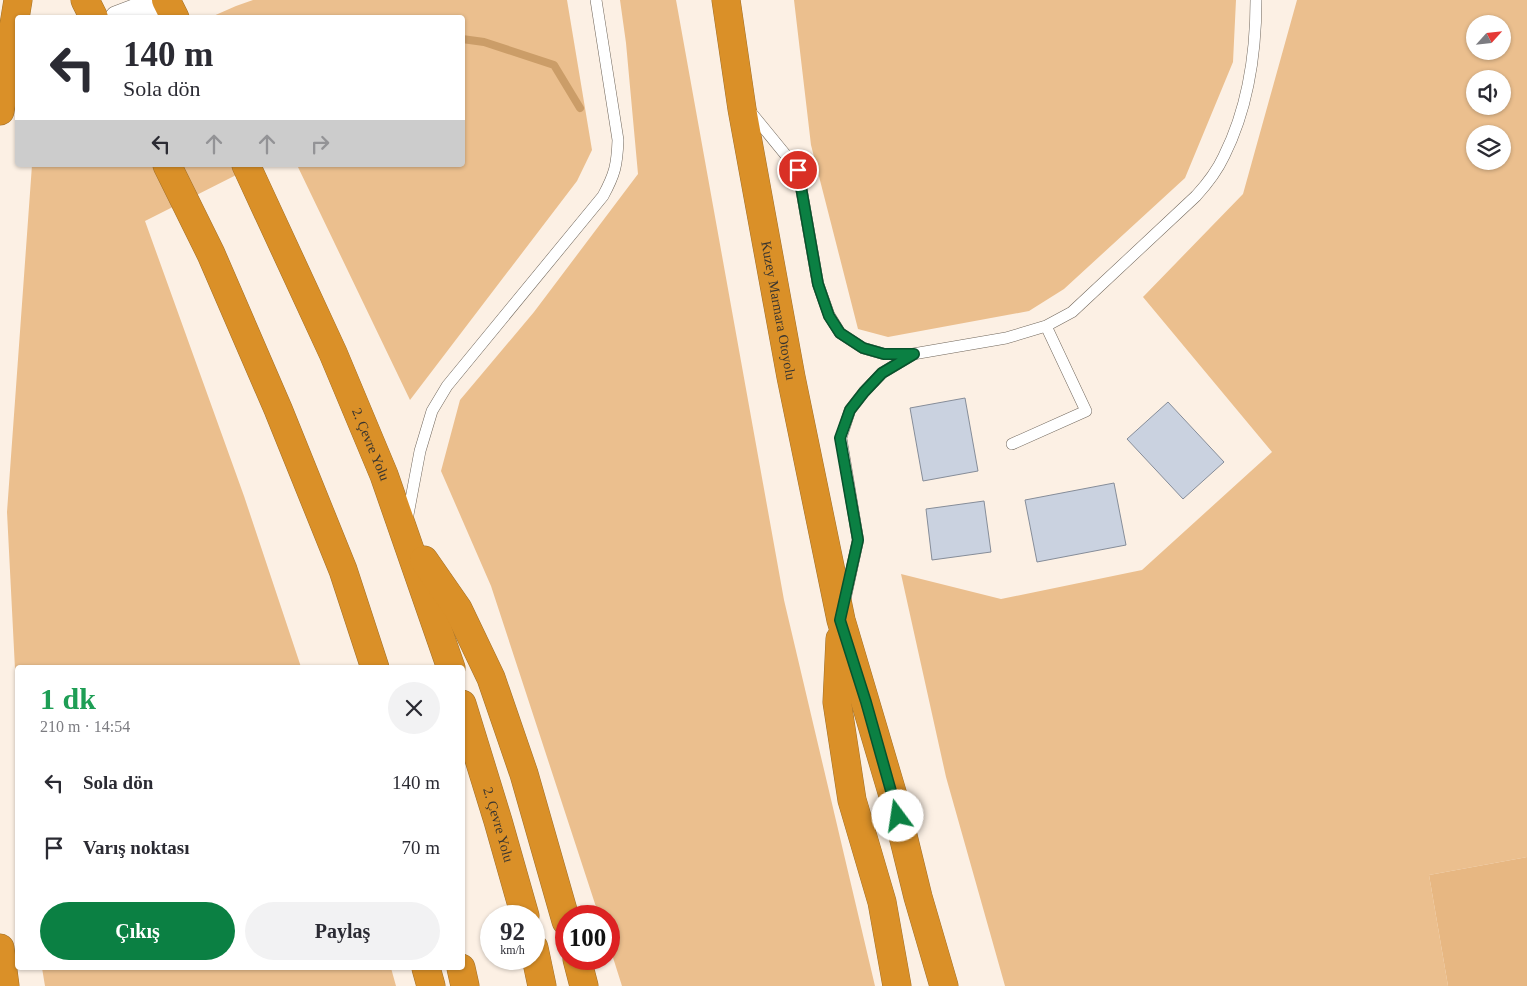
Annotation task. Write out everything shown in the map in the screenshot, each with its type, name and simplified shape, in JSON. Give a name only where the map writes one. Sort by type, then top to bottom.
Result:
[{"type":"highway","points":[[16,15],[18,0]]},
{"type":"highway","points":[[85,0],[92,15]]},
{"type":"highway","points":[[165,0],[172,15]]},
{"type":"highway","name":"Kuzey Marmara Otoyolu","points":[[726,0],[740,99],[840,620]]},
{"type":"highway","points":[[0,111],[15,18]]},
{"type":"highway","points":[[168,167],[211,254],[278,409],[343,570],[374,665]]},
{"type":"highway","name":"2. Çevre Yolu","points":[[247,167],[336,362],[384,476],[450,665]]},
{"type":"highway","points":[[405,532],[458,609],[491,678],[524,774],[561,905]]},
{"type":"highway","points":[[343,570],[355,665]]},
{"type":"highway","points":[[840,620],[837,702],[852,800],[882,902],[897,986]]},
{"type":"highway","points":[[840,620],[894,799],[918,897],[944,986]]},
{"type":"highway","name":"2. Çevre Yolu","points":[[465,714],[522,905]]},
{"type":"highway","points":[[0,948],[5,986]]},
{"type":"highway","points":[[427,970],[431,986]]},
{"type":"highway","points":[[461,970],[465,986]]},
{"type":"highway","points":[[539,970],[542,986]]},
{"type":"highway","points":[[580,970],[584,986]]},
{"type":"street","points":[[125,15],[165,0]]},
{"type":"lane","points":[[405,532],[420,451],[432,411],[447,386],[603,196],[612,180],[617,163],[618,140],[596,0]]},
{"type":"lane","points":[[740,99],[798,170],[818,284],[829,316],[840,333],[863,348],[884,354],[914,354],[1006,338],[1046,326],[1072,312],[1196,196],[1212,177],[1225,155],[1247,90],[1255,51],[1256,0]]},
{"type":"lane","points":[[1012,444],[1086,411],[1046,326]]},
{"type":"lane","points":[[840,620],[858,540],[840,438],[850,410],[864,392],[882,373],[914,354]]},
{"type":"shaded area","points":[[253,0],[567,0],[592,150],[577,181],[410,400],[298,167],[465,167],[465,15],[216,15]]},
{"type":"shaded area","points":[[620,0],[676,0],[784,600],[875,986],[622,986],[617,970],[620,970],[620,905],[595,905],[491,586],[441,471],[460,400],[534,312],[638,174],[626,43]]},
{"type":"shaded area","points":[[794,0],[1236,0],[1233,62],[1185,178],[1064,289],[1029,311],[888,337],[858,329],[811,145]]},
{"type":"shaded area","points":[[1297,0],[1527,0],[1527,857],[1429,875],[1448,986],[1005,986],[946,777],[901,574],[1001,599],[1142,570],[1272,452],[1143,297],[1243,194]]},
{"type":"shaded area","points":[[32,167],[252,167],[145,221],[244,496],[300,665],[15,665],[15,669],[7,512]]},
{"type":"shaded area","points":[[1527,857],[1527,986],[1448,986],[1429,875]]},
{"type":"shaded area","points":[[42,970],[392,970],[396,986],[45,986]]},
{"type":"building","points":[[965,398],[978,471],[923,481],[910,408]]},
{"type":"building","points":[[1168,402],[1224,462],[1183,499],[1127,439]]},
{"type":"building","points":[[1114,483],[1126,545],[1037,562],[1025,500]]},
{"type":"building","points":[[984,501],[991,552],[932,560],[926,509]]},
{"type":"waterway","points":[[465,39],[484,42],[554,65],[580,108]]},
{"type":"route","points":[[798,170],[818,284],[829,316],[840,333],[863,348],[884,354],[914,354],[882,373],[864,392],[850,410],[840,438],[858,540],[840,620],[866,702],[898,816]]}]
